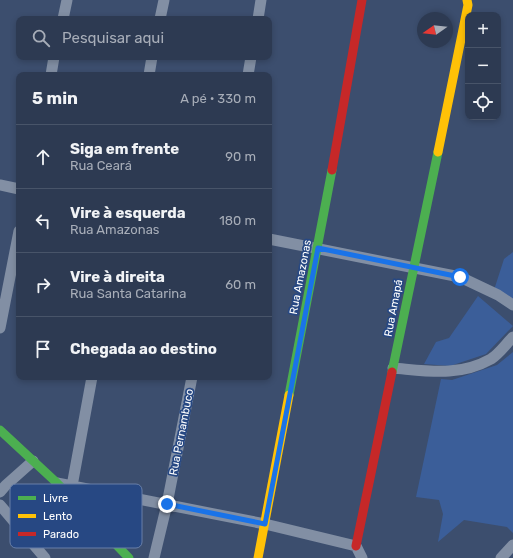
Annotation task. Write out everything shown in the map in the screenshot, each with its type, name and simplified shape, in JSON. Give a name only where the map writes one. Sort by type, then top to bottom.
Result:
[{"type":"street","points":[[64,16],[67,0]]},
{"type":"street","points":[[161,16],[164,0]]},
{"type":"street","points":[[258,16],[261,0]]},
{"type":"street","name":"Rua Amazonas","points":[[258,558],[318,248],[362,0]]},
{"type":"street","name":"Rua Amapá","points":[[356,546],[467,2]]},
{"type":"street","points":[[52,72],[54,60]]},
{"type":"street","points":[[149,72],[151,60]]},
{"type":"street","points":[[248,72],[250,60]]},
{"type":"street","points":[[0,185],[16,188]]},
{"type":"street","points":[[272,240],[460,277],[498,295],[513,305]]},
{"type":"street","points":[[0,328],[16,246]]},
{"type":"street","points":[[393,368],[438,372],[466,369],[492,358],[513,337]]},
{"type":"street","points":[[72,484],[91,380]]},
{"type":"street","name":"Rua Pernambuco","points":[[154,558],[167,504],[191,380]]},
{"type":"street","points":[[0,430],[57,483],[62,484]]},
{"type":"street","points":[[0,492],[33,460]]},
{"type":"street","points":[[142,499],[265,524],[356,546],[362,558]]},
{"type":"street","points":[[0,505],[10,517]]},
{"type":"street","points":[[501,558],[513,545]]},
{"type":"street","points":[[37,548],[45,558]]},
{"type":"street","points":[[119,548],[129,558]]},
{"type":"shaded area","points":[[513,252],[513,303],[494,290],[504,259]]},
{"type":"shaded area","points":[[478,296],[513,326],[486,354],[450,366],[424,364],[436,342],[449,338]]},
{"type":"shaded area","points":[[513,352],[513,533],[507,527],[464,520],[438,542],[443,514],[439,500],[416,497],[441,379],[452,380],[497,365]]},
{"type":"traffic: fast","points":[[392,372],[438,152]]},
{"type":"traffic: fast","points":[[289,395],[332,170]]},
{"type":"traffic: fast","points":[[0,430],[58,484]]},
{"type":"traffic: fast","points":[[119,548],[129,558]]},
{"type":"traffic: slow","points":[[438,152],[468,5],[467,0]]},
{"type":"traffic: slow","points":[[258,558],[289,395]]},
{"type":"traffic: jam","points":[[332,170],[362,0]]},
{"type":"traffic: jam","points":[[356,546],[392,372]]},
{"type":"route","points":[[167,504],[265,524],[318,248],[460,277]]}]
